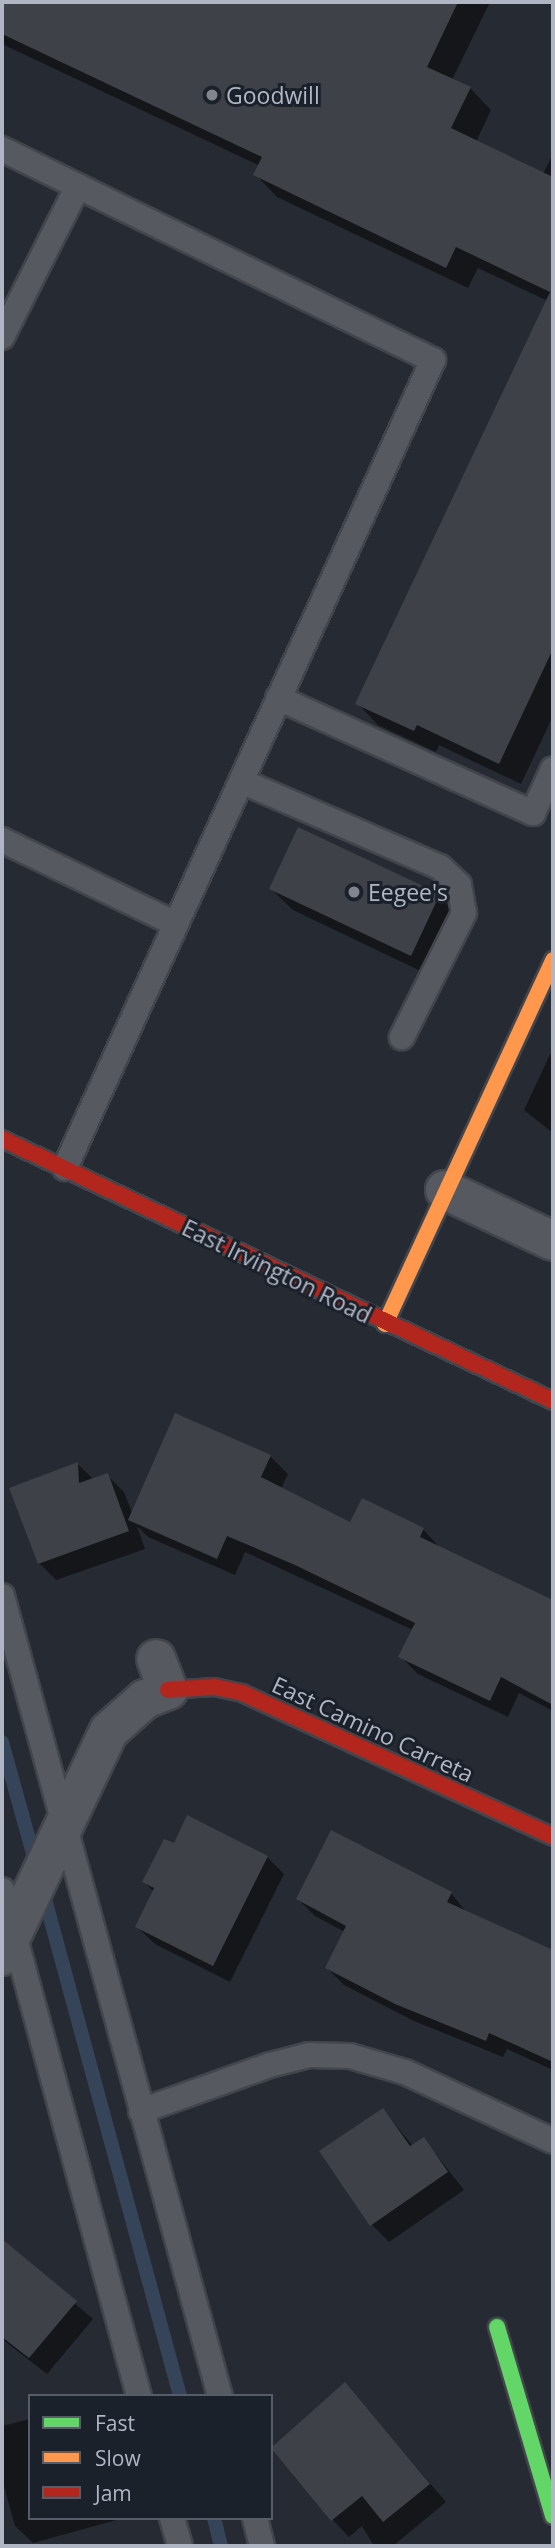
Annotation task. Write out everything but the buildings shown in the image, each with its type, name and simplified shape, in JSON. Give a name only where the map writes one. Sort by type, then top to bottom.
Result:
[{"type":"street","points":[[385,1324],[553,960]]},
{"type":"street","name":"East Irvington Road","points":[[2,1139],[385,1324],[553,1401]]},
{"type":"street","points":[[445,1191],[553,1241]]},
{"type":"street","points":[[7,1944],[109,1731],[145,1699],[162,1674]]},
{"type":"street","name":"East Camino Carreta","points":[[162,1674],[242,1693],[553,1838]]},
{"type":"street","points":[[497,2327],[553,2516]]},
{"type":"lane","points":[[2,149],[433,360],[65,1168]]},
{"type":"lane","points":[[2,337],[78,186]]},
{"type":"lane","points":[[278,698],[533,813],[553,769]]},
{"type":"lane","points":[[241,781],[440,867],[459,885],[464,913],[402,1037]]},
{"type":"lane","points":[[2,839],[176,924]]},
{"type":"lane","points":[[2,1596],[62,1829],[219,2394]]},
{"type":"lane","points":[[2,1890],[7,1944],[138,2394]]},
{"type":"lane","points":[[141,2111],[270,2065],[309,2055],[350,2056],[405,2072],[553,2141]]},
{"type":"lane","points":[[173,2520],[180,2546]]},
{"type":"lane","points":[[256,2520],[262,2546]]},
{"type":"waterway","points":[[2,1742],[36,1865]]},
{"type":"waterway","points":[[42,1888],[179,2394]]},
{"type":"waterway","points":[[214,2520],[221,2546]]},
{"type":"traffic: fast","points":[[497,2327],[553,2516]]},
{"type":"traffic: slow","points":[[385,1324],[553,960]]},
{"type":"traffic: jam","points":[[2,1139],[553,1401]]},
{"type":"traffic: jam","points":[[168,1690],[214,1687],[242,1693],[553,1837]]},
{"type":"place","name":"Goodwill","points":[[212,95]]},
{"type":"place","name":"Eegee's","points":[[354,892]]}]
